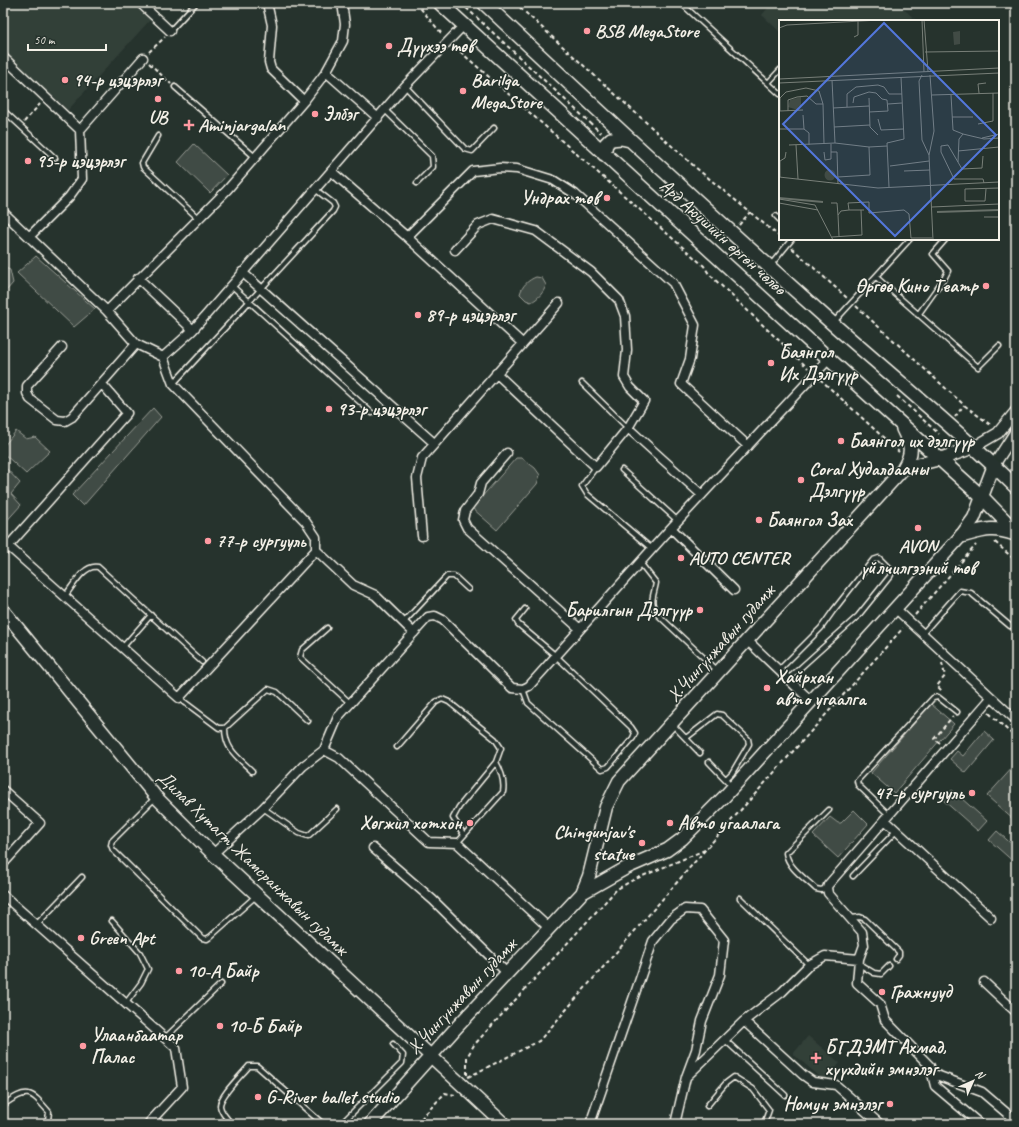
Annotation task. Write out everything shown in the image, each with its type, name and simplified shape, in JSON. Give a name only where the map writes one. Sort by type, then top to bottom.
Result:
[{"type":"main road","name":"Ард Аюушийн өргөн чөлөө","points":[[440,3],[828,359],[982,497],[1016,533]]},
{"type":"main road","name":"Ард Аюушийн өргөн чөлөө","points":[[484,3],[630,140],[770,267],[949,424],[1016,487]]},
{"type":"main road","points":[[604,154],[606,144],[610,139],[621,138],[630,140]]},
{"type":"main road","points":[[901,424],[910,445],[910,454],[904,468]]},
{"type":"main road","points":[[904,468],[940,459],[974,447]]},
{"type":"main road","name":"Х.Чингүнжавын гудамж","points":[[370,1124],[582,893],[616,873],[667,850],[682,839],[729,783],[811,701],[961,536],[974,518],[994,465]]},
{"type":"main road","name":"Х.Чингүнжавын гудамж","points":[[582,893],[589,876],[606,807],[619,781],[904,468]]},
{"type":"main road","points":[[961,536],[988,529],[999,529],[1016,533]]},
{"type":"main road","name":"Дилав Хутагт Жамсранжавын гудамж","points":[[3,610],[156,797],[213,854],[504,1124]]},
{"type":"street","points":[[140,3],[170,30]]},
{"type":"street","points":[[267,3],[272,33],[270,65],[275,74],[304,101]]},
{"type":"street","points":[[107,311],[138,278],[227,190],[304,101],[326,72],[345,35],[345,16],[342,3]]},
{"type":"street","points":[[163,357],[193,330],[242,272],[406,86],[464,25]]},
{"type":"street","points":[[3,56],[80,130],[82,179],[69,196],[29,237]]},
{"type":"street","points":[[80,130],[143,58]]},
{"type":"street","points":[[326,72],[378,118]]},
{"type":"street","points":[[407,237],[473,171],[500,168],[517,169],[553,180],[575,194],[673,283],[695,326],[690,359],[681,384],[748,446]]},
{"type":"street","points":[[331,171],[407,237],[522,343]]},
{"type":"street","points":[[3,212],[107,311],[136,344],[163,357],[172,384],[306,522],[316,537],[316,550],[179,698],[64,596],[6,549],[128,413],[102,384]]},
{"type":"street","points":[[455,250],[478,225],[493,219],[510,222],[536,231],[591,272],[619,300],[625,316],[627,329],[624,377],[630,387],[644,401],[628,428],[596,467],[496,373]]},
{"type":"street","points":[[242,272],[434,443]]},
{"type":"street","points":[[138,278],[193,330]]},
{"type":"street","points":[[422,536],[417,478],[422,458],[522,343],[559,303]]},
{"type":"street","points":[[62,347],[27,386],[27,392],[30,399],[58,420],[65,421],[72,416],[102,384],[136,344]]},
{"type":"street","points":[[213,854],[263,808],[303,766],[324,750],[338,717],[428,617],[435,616],[443,620],[512,688],[523,690],[529,686],[641,564],[671,528],[828,359]]},
{"type":"street","points":[[974,447],[998,433],[1016,411]]},
{"type":"street","points":[[628,428],[702,495]]},
{"type":"street","points":[[994,465],[1016,431]]},
{"type":"street","points":[[507,454],[481,483],[478,494],[465,511],[464,520],[467,528],[580,629]]},
{"type":"street","points":[[671,528],[734,590]]},
{"type":"street","points":[[316,550],[354,585],[375,595],[414,633]]},
{"type":"street","points":[[895,608],[1016,720]]},
{"type":"street","points":[[748,641],[811,701]]},
{"type":"street","points":[[980,1124],[935,1086],[930,1066],[885,1020],[880,1004],[857,983],[858,961],[864,946],[862,932],[828,892],[827,888],[991,698]]},
{"type":"street","points":[[324,750],[339,758],[429,842],[457,844],[549,928]]},
{"type":"street","points":[[3,790],[40,823],[3,864]]},
{"type":"street","points":[[887,818],[896,831],[991,918]]},
{"type":"street","points":[[373,848],[433,900],[507,973]]},
{"type":"street","points":[[3,895],[176,1048],[182,1087],[151,1121]]},
{"type":"street","points":[[590,1124],[653,942],[671,919],[685,909],[700,910],[724,940],[720,975],[702,1021],[696,1050],[686,1077],[675,1124]]},
{"type":"street","points":[[686,1077],[744,1021],[782,992],[808,964],[825,956],[858,961]]},
{"type":"street","points":[[984,982],[1016,1012]]},
{"type":"street","points":[[744,1021],[803,1075],[813,1082],[836,1086],[880,1124]]},
{"type":"street","points":[[931,1073],[959,1085],[982,1092],[1016,1121]]},
{"type":"lane","points":[[170,30],[196,3]]},
{"type":"lane","points":[[681,3],[779,93]]},
{"type":"lane","points":[[768,83],[779,71]]},
{"type":"lane","points":[[406,86],[465,149],[472,151],[494,128]]},
{"type":"lane","points":[[175,87],[255,156]]},
{"type":"lane","points":[[3,110],[55,158]]},
{"type":"lane","points":[[385,110],[432,156],[433,167],[417,183]]},
{"type":"lane","points":[[158,136],[142,163],[143,167],[198,218]]},
{"type":"lane","points":[[172,384],[250,302],[335,207],[333,203],[315,189]]},
{"type":"lane","points":[[776,216],[779,219]]},
{"type":"lane","points":[[770,267],[791,240]]},
{"type":"lane","points":[[833,323],[853,303],[909,240]]},
{"type":"lane","points":[[918,315],[948,271],[933,254],[945,240]]},
{"type":"lane","points":[[876,277],[978,368],[999,346]]},
{"type":"lane","points":[[231,285],[372,414]]},
{"type":"lane","points":[[582,383],[628,428]]},
{"type":"lane","points":[[596,467],[582,486],[587,494],[652,549]]},
{"type":"lane","points":[[622,470],[678,521]]},
{"type":"lane","points":[[779,670],[821,628],[833,610],[874,560],[878,558],[889,568],[891,576],[858,616],[788,679]]},
{"type":"lane","points":[[641,564],[656,583],[651,599],[651,605],[656,613],[719,672]]},
{"type":"lane","points":[[64,596],[86,570],[93,566],[98,567],[202,662]]},
{"type":"lane","points":[[404,622],[447,576],[454,576],[468,589]]},
{"type":"lane","points":[[923,633],[960,591],[971,592],[1010,626]]},
{"type":"lane","points":[[523,690],[528,703],[602,769],[608,767],[633,738],[635,733],[556,656],[518,624],[516,620],[525,609]]},
{"type":"lane","points":[[122,648],[151,615]]},
{"type":"lane","points":[[327,628],[302,650],[300,657],[350,703]]},
{"type":"lane","points":[[179,698],[219,728],[225,728],[268,689],[277,692],[308,721]]},
{"type":"lane","points":[[887,818],[858,785],[857,781],[933,698],[938,697],[957,712]]},
{"type":"lane","points":[[397,747],[436,702],[442,699],[449,702],[495,739],[501,748],[496,762],[458,807],[452,818],[464,835]]},
{"type":"lane","points":[[686,738],[717,714],[722,715],[748,739],[748,744],[732,774],[729,783],[709,762]]},
{"type":"lane","points":[[672,724],[700,753]]},
{"type":"lane","points":[[225,728],[225,739],[228,747],[252,771]]},
{"type":"lane","points":[[457,844],[503,792],[504,785],[502,775],[496,762]]},
{"type":"lane","points":[[156,797],[112,841],[111,845],[113,850],[202,938],[206,939],[210,937],[257,894]]},
{"type":"lane","points":[[263,808],[299,833],[308,836],[337,809]]},
{"type":"lane","points":[[827,888],[821,890],[816,889],[791,866],[787,860],[786,853],[829,810]]},
{"type":"lane","points":[[853,876],[896,831]]},
{"type":"lane","points":[[37,924],[82,877]]},
{"type":"lane","points":[[740,898],[808,964]]},
{"type":"lane","points":[[851,918],[860,917],[865,919],[898,952],[899,956],[896,959]]},
{"type":"lane","points":[[112,921],[140,953],[148,969],[141,983],[126,1003]]},
{"type":"lane","points":[[858,961],[874,973],[881,974],[889,966]]},
{"type":"lane","points":[[165,1038],[221,984]]},
{"type":"lane","points":[[724,1040],[785,1095]]},
{"type":"lane","points":[[341,1124],[402,1063],[403,1055],[393,1044]]},
{"type":"lane","points":[[232,1124],[220,1108],[222,1099],[249,1066],[257,1066],[323,1124]]},
{"type":"lane","points":[[707,1106],[726,1083],[734,1077],[753,1089],[769,1110],[765,1122],[762,1124]]},
{"type":"lane","points":[[3,1105],[20,1093],[35,1096],[49,1112],[48,1120],[45,1124]]},
{"type":"lane","points":[[151,1121],[161,1124]]},
{"type":"path","points":[[416,3],[448,41],[704,266],[709,274],[898,452],[910,454]]},
{"type":"path","points":[[515,3],[695,168],[779,236]]},
{"type":"path","points":[[170,30],[143,58],[175,87]]},
{"type":"path","points":[[20,126],[46,97]]},
{"type":"path","points":[[788,244],[964,405],[998,433]]},
{"type":"path","points":[[927,447],[949,424],[964,405]]},
{"type":"path","points":[[994,541],[1016,561]]},
{"type":"path","points":[[914,616],[978,542]]},
{"type":"path","points":[[706,849],[633,880],[618,889],[474,1045],[466,1062],[467,1078],[539,1041],[706,849],[906,625]]},
{"type":"path","points":[[416,1124],[445,1093]]},
{"type":"shaded area","name":"94-р цэцэрлэг","points":[[3,3],[131,3],[150,20],[68,110],[3,51]]},
{"type":"shaded area","points":[[772,3],[897,3],[916,20],[779,20],[779,31],[762,15]]},
{"type":"shaded area","points":[[194,144],[227,175],[210,193],[178,162]]},
{"type":"shaded area","points":[[36,256],[95,309],[74,327],[17,273]]},
{"type":"shaded area","points":[[3,267],[10,270],[13,283],[6,291],[3,290]]},
{"type":"shaded area","points":[[536,277],[542,278],[546,285],[540,295],[531,302],[526,300],[520,294],[522,288],[530,280]]},
{"type":"shaded area","points":[[153,408],[161,417],[83,506],[72,495]]},
{"type":"shaded area","points":[[16,431],[26,439],[35,437],[50,451],[26,474],[3,453],[3,447]]},
{"type":"shaded area","points":[[516,458],[522,458],[535,468],[540,475],[537,484],[497,530],[472,508]]},
{"type":"shaded area","points":[[3,465],[20,483],[11,494],[21,505],[3,525]]},
{"type":"shaded area","points":[[931,704],[954,724],[894,793],[871,773]]},
{"type":"shaded area","points":[[984,731],[994,740],[966,773],[950,759],[957,751],[963,756]]},
{"type":"shaded area","points":[[1014,766],[1016,768],[1016,822],[987,796]]},
{"type":"shaded area","points":[[952,790],[987,821],[978,831],[943,800]]},
{"type":"shaded area","points":[[854,810],[868,824],[838,858],[813,835],[830,817],[838,823],[841,823]]},
{"type":"shaded area","points":[[997,831],[1016,848],[1016,864],[989,840]]},
{"type":"shaded area","name":"БГДЭМТ Ахмад, хүүхдийн эмнэлэг","points":[[808,1036],[840,1063],[825,1081],[793,1054]]},
{"type":"place","name":"BSB MegaStore","points":[[587,31]]},
{"type":"place","name":"Дүүхээ төв","points":[[389,46]]},
{"type":"place","name":"94-р цэцэрлэг","points":[[65,80]]},
{"type":"place","name":"Barilga MegaStore","points":[[463,91]]},
{"type":"place","name":"UB","points":[[158,99]]},
{"type":"place","name":"Элбэг","points":[[315,114]]},
{"type":"place","name":"Aminjargalan","points":[[189,125]]},
{"type":"place","name":"95-р цэцэрлэг","points":[[28,161]]},
{"type":"place","name":"Ундрах төв","points":[[607,198]]},
{"type":"place","name":"Өргөө Кино Театр","points":[[986,286]]},
{"type":"place","name":"89-р цэцэрлэг","points":[[418,315]]},
{"type":"place","name":"Баянгол Их Дэлгүүр","points":[[771,363]]},
{"type":"place","name":"93-р цэцэрлэг","points":[[329,409]]},
{"type":"place","name":"Баянгол их дэлгүүр","points":[[841,441]]},
{"type":"place","name":"Coral Худалдааны Дэлгүүр","points":[[801,480]]},
{"type":"place","name":"Баянгол Зах","points":[[759,520]]},
{"type":"place","name":"AVON үйлчилгээний төв","points":[[918,528]]},
{"type":"place","name":"77-р сургууль","points":[[208,541]]},
{"type":"place","name":"AUTO CENTER","points":[[681,558]]},
{"type":"place","name":"Барилгын Дэлгүүр","points":[[700,610]]},
{"type":"place","name":"Хайрхан авто угаалга","points":[[767,688]]},
{"type":"place","name":"47-р сургууль","points":[[972,793]]},
{"type":"place","name":"Хөгжил хотхон","points":[[470,823]]},
{"type":"place","name":"Авто угаалага","points":[[670,823]]},
{"type":"place","name":"Chingunjav's statue","points":[[642,843]]},
{"type":"place","name":"Green Apt","points":[[81,938]]},
{"type":"place","name":"10-A Байр","points":[[179,971]]},
{"type":"place","name":"Гражнууд","points":[[882,992]]},
{"type":"place","name":"10-Б Байр","points":[[220,1026]]},
{"type":"place","name":"Улаанбаатар Палас","points":[[83,1046]]},
{"type":"place","name":"БГДЭМТ Ахмад, хүүхдийн эмнэлэг","points":[[816,1058]]},
{"type":"place","name":"G-River ballet studio","points":[[258,1097]]},
{"type":"place","name":"Номун эмнэлэг","points":[[890,1104]]}]
